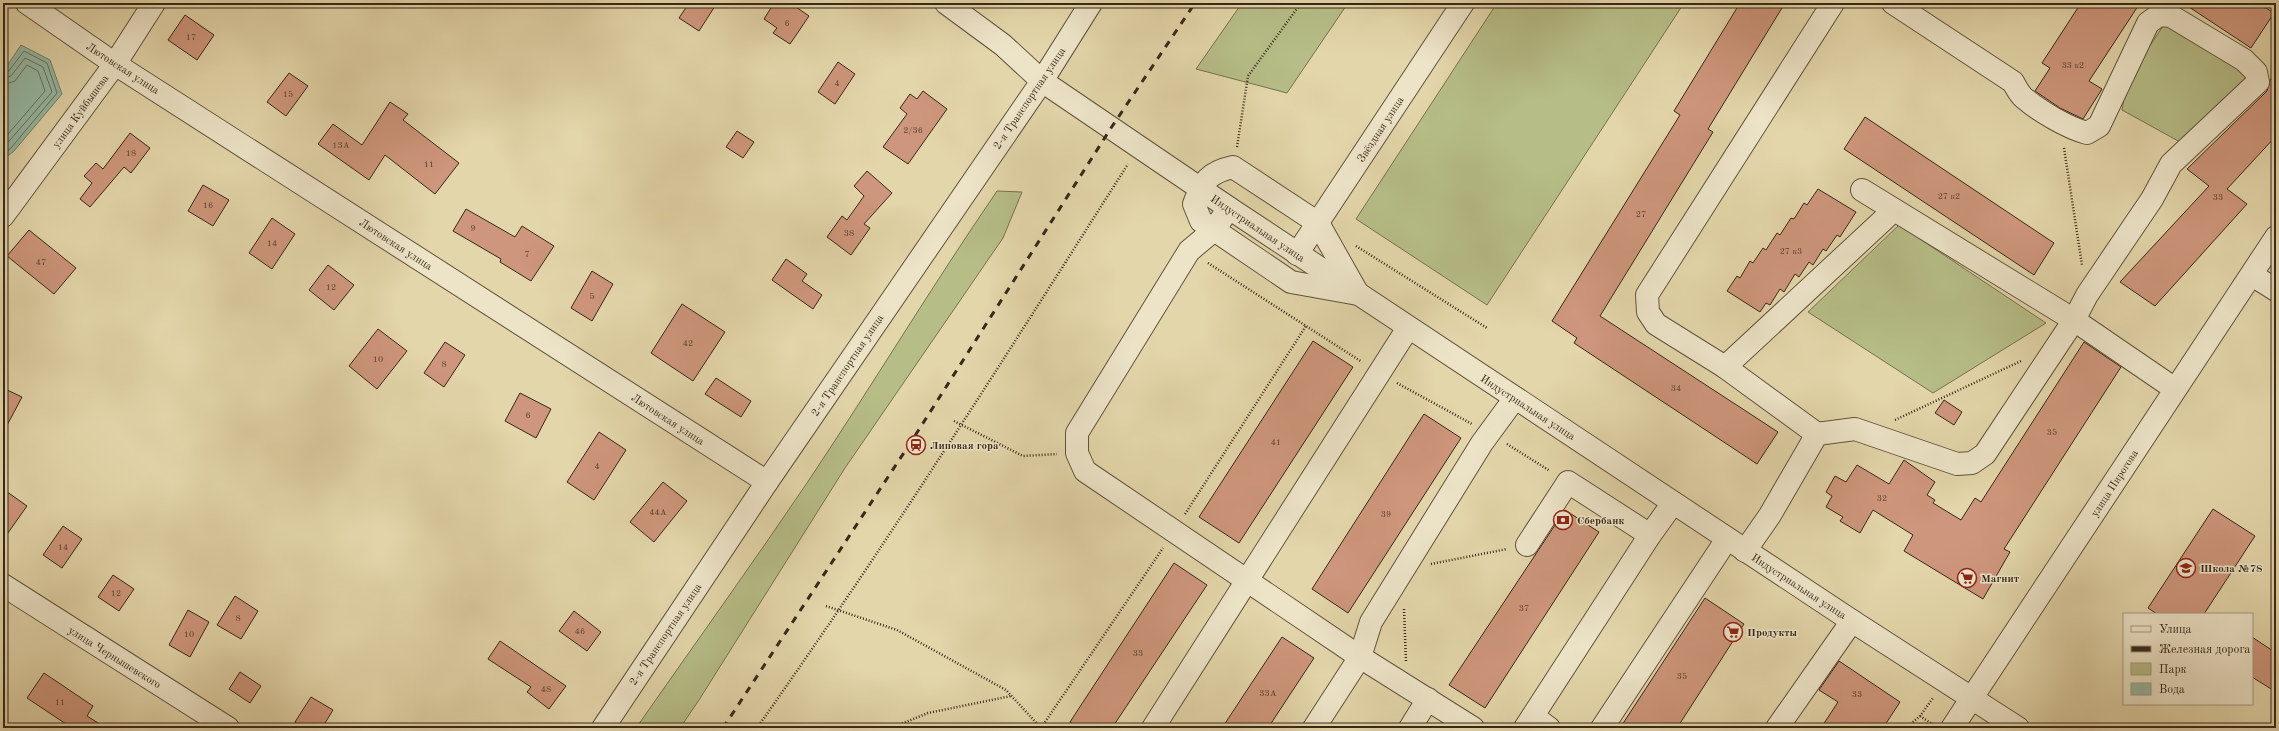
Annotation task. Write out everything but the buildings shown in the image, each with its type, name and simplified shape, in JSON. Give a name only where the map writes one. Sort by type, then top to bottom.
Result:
[{"type":"street","name":"Лютовская улица","points":[[27,3],[115,64],[766,482]]},
{"type":"street","name":"улица Куйбышева","points":[[3,216],[115,64],[154,3]]},
{"type":"street","name":"Индустриальная улица","points":[[946,3],[1003,45],[1042,81],[1138,147],[1745,551],[2018,728]]},
{"type":"street","name":"2-я Транспортная улица","points":[[603,728],[766,482],[1042,81],[1091,3]]},
{"type":"street","name":"Звёздная улица","points":[[1297,254],[1463,3]]},
{"type":"street","points":[[1833,3],[1647,295],[1648,312],[1656,324],[1725,366],[1817,434],[1842,429],[1855,429],[1868,432],[1957,464],[1972,463],[1985,454],[2074,320],[2086,295],[2152,200],[2171,164],[2258,82],[2256,72],[2244,60],[2171,16],[2159,15],[2148,23],[2099,126],[2087,133],[2077,130],[2060,121],[2023,97],[2013,82],[1893,3]]},
{"type":"street","points":[[1233,167],[1318,223],[1358,294],[1291,282],[1201,222],[1194,204],[1199,188],[1217,171],[1233,167]]},
{"type":"street","points":[[1862,190],[2074,320],[2175,389]]},
{"type":"street","points":[[1229,208],[1214,230],[1189,251],[1077,432],[1077,453],[1085,472],[1248,580],[1360,657],[1406,684],[1473,728]]},
{"type":"street","points":[[1725,366],[1894,210]]},
{"type":"street","name":"улица Пирогова","points":[[1943,727],[1970,698],[2276,237]]},
{"type":"street","points":[[2252,275],[2276,290]]},
{"type":"street","points":[[1153,728],[1408,328]]},
{"type":"street","points":[[1314,728],[1360,657],[1371,622],[1482,443],[1514,398]]},
{"type":"street","points":[[1745,551],[1770,515],[1817,434]]},
{"type":"street","points":[[1527,545],[1568,482],[1650,534]]},
{"type":"street","points":[[1536,724],[1650,534],[1673,503]]},
{"type":"street","points":[[1602,728],[1727,539]]},
{"type":"street","name":"улица Чернышевского","points":[[7,595],[228,728]]},
{"type":"street","points":[[1777,728],[1852,621]]},
{"type":"street","points":[[1410,728],[1428,699]]},
{"type":"path","points":[[1233,167],[1248,76],[1301,3]]},
{"type":"path","points":[[2060,121],[2086,295]]},
{"type":"path","points":[[757,728],[840,610],[1138,147]]},
{"type":"path","points":[[1352,244],[1487,328]]},
{"type":"path","points":[[1868,432],[2022,360]]},
{"type":"path","points":[[954,421],[1024,456],[1077,453]]},
{"type":"path","points":[[1403,570],[1527,545]]},
{"type":"path","points":[[826,606],[897,630],[1006,690],[1041,728]]},
{"type":"path","points":[[1404,608],[1406,684]]},
{"type":"path","points":[[1906,728],[1920,716],[1936,694]]},
{"type":"path","points":[[891,728],[928,713],[1012,696]]},
{"type":"path","points":[[1920,716],[1943,727]]},
{"type":"green space","points":[[1242,3],[1348,3],[1287,93],[1196,69]]},
{"type":"green space","points":[[1497,3],[1684,3],[1487,305],[1356,219]]},
{"type":"green space","points":[[2165,23],[2249,76],[2180,142],[2122,110],[2127,80]]},
{"type":"green space","points":[[997,191],[1022,192],[1003,238],[845,468],[699,700],[680,728],[636,728],[809,480]]},
{"type":"green space","points":[[1899,225],[2046,323],[1933,393],[1808,312]]},
{"type":"water","points":[[21,45],[50,60],[62,94],[14,151],[3,160],[3,72]]},
{"type":"railway","points":[[723,728],[911,442],[1111,128],[1195,3]]},
{"type":"place","name":"Липовая гора","points":[[916,445]]},
{"type":"place","name":"Сбербанк","points":[[1563,520]]},
{"type":"place","name":"Школа №78","points":[[2186,568]]},
{"type":"place","name":"Магнит","points":[[1967,578]]},
{"type":"place","name":"Продукты","points":[[1733,632]]}]
